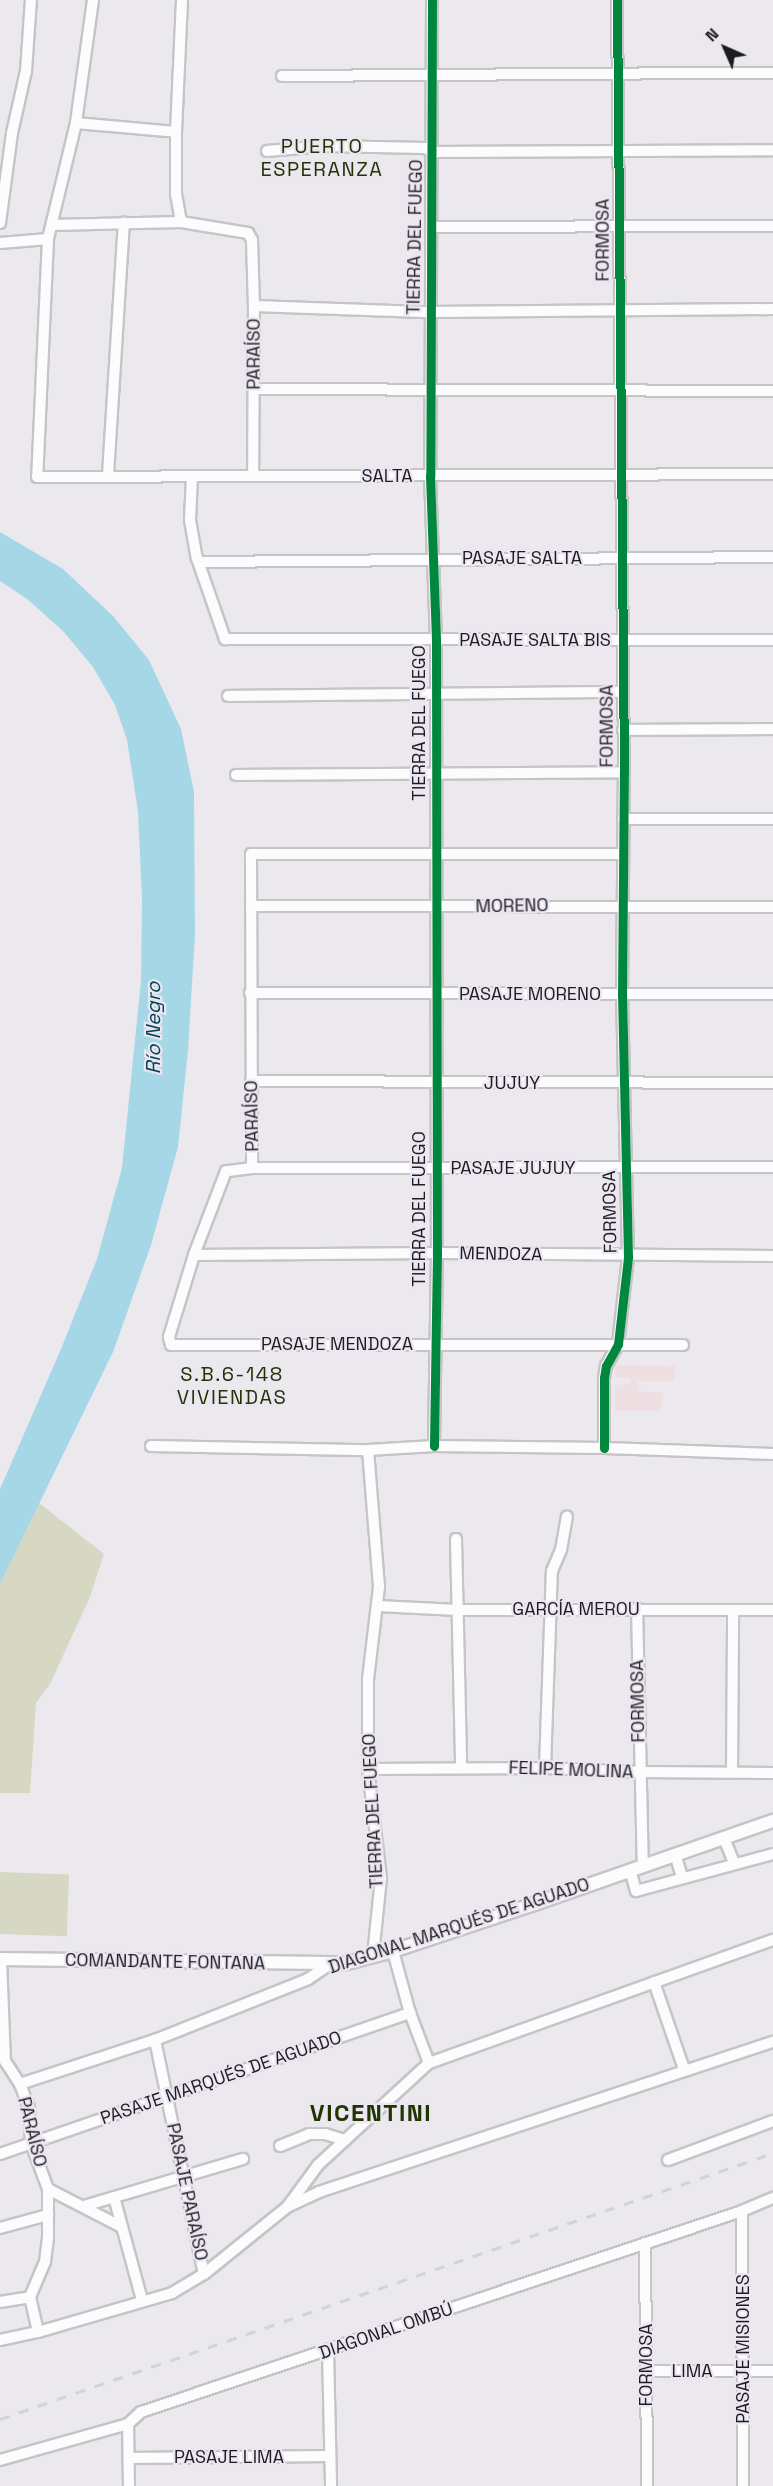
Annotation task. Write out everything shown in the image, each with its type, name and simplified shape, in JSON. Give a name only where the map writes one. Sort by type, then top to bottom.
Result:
[{"type":"street","points":[[0,223],[12,132],[26,71],[31,0]]},
{"type":"street","points":[[0,243],[48,239],[76,123],[93,0]]},
{"type":"street","points":[[52,225],[181,222],[176,195],[176,132],[183,0]]},
{"type":"street","name":"TIERRA DEL FUEGO","points":[[432,0],[430,476],[436,641],[437,1253],[434,1446]]},
{"type":"street","name":"FORMOSA","points":[[604,1448],[604,1378],[606,1366],[618,1344],[628,1257],[622,994],[624,772],[617,0]]},
{"type":"street","points":[[282,76],[773,73]]},
{"type":"street","points":[[76,123],[176,132]]},
{"type":"street","points":[[267,151],[324,146],[425,148],[433,152],[773,150]]},
{"type":"street","name":"PARAÍSO","points":[[181,222],[248,233],[252,240],[253,475]]},
{"type":"street","points":[[108,475],[124,223]]},
{"type":"street","points":[[432,227],[773,226]]},
{"type":"street","name":"SALTA","points":[[48,239],[37,477],[773,474]]},
{"type":"street","points":[[254,306],[430,312],[773,309]]},
{"type":"street","points":[[254,389],[620,393],[773,391]]},
{"type":"street","points":[[192,477],[190,520],[198,562]]},
{"type":"street","name":"PASAJE SALTA","points":[[198,562],[433,558],[773,557]]},
{"type":"street","name":"PASAJE SALTA BIS","points":[[198,562],[225,639],[773,640]]},
{"type":"street","points":[[228,696],[623,692]]},
{"type":"street","points":[[623,730],[773,729]]},
{"type":"street","points":[[236,775],[624,772]]},
{"type":"street","points":[[623,819],[773,819]]},
{"type":"street","points":[[435,853],[623,854]]},
{"type":"street","name":"PARAÍSO","points":[[171,1345],[172,1324],[194,1255],[226,1171],[252,1168],[251,854],[435,853]]},
{"type":"street","name":"MORENO","points":[[250,906],[773,907]]},
{"type":"street","name":"PASAJE MORENO","points":[[250,993],[773,994]]},
{"type":"street","name":"JUJUY","points":[[251,1081],[773,1083]]},
{"type":"street","name":"PASAJE JUJUY","points":[[252,1168],[773,1167]]},
{"type":"street","name":"MENDOZA","points":[[194,1255],[437,1253],[628,1257],[773,1256]]},
{"type":"street","name":"PASAJE MENDOZA","points":[[171,1345],[683,1345]]},
{"type":"street","points":[[151,1446],[368,1450],[434,1446],[604,1448],[773,1454]]},
{"type":"street","name":"TIERRA DEL FUEGO","points":[[368,1450],[378,1606],[368,1679],[368,1769],[381,1878],[373,1956]]},
{"type":"street","points":[[545,1768],[552,1571],[561,1550],[567,1517]]},
{"type":"street","points":[[456,1539],[461,1768]]},
{"type":"street","name":"GARCÍA MEROU","points":[[378,1606],[458,1610],[637,1608],[773,1610]]},
{"type":"street","name":"FORMOSA","points":[[637,1608],[642,1865]]},
{"type":"street","points":[[732,1772],[733,1610]]},
{"type":"street","name":"FELIPE MOLINA","points":[[368,1769],[545,1768],[639,1772],[773,1773]]},
{"type":"street","name":"DIAGONAL MARQUÉS DE AGUADO","points":[[20,2084],[155,2040],[308,1979],[330,1964],[393,1951],[773,1821]]},
{"type":"street","points":[[724,1838],[734,1863]]},
{"type":"street","points":[[675,1854],[682,1877]]},
{"type":"street","points":[[630,1870],[636,1891],[773,1854]]},
{"type":"street","points":[[287,2207],[318,2165],[429,2063],[773,1940]]},
{"type":"street","points":[[393,1951],[410,2013],[429,2063]]},
{"type":"street","name":"PARAÍSO","points":[[0,1959],[5,2061],[20,2084],[29,2107],[32,2143],[48,2189],[122,2227]]},
{"type":"street","name":"COMANDANTE FONTANA","points":[[0,1959],[330,1964]]},
{"type":"street","points":[[654,1982],[684,2069]]},
{"type":"street","name":"PASAJE MARQUÉS DE AGUADO","points":[[32,2143],[410,2013]]},
{"type":"street","name":"PASAJE PARAÍSO","points":[[155,2040],[186,2178],[204,2274]]},
{"type":"street","points":[[0,2340],[38,2332],[172,2293],[204,2274],[287,2207],[319,2192],[684,2069],[773,2042]]},
{"type":"street","points":[[668,2160],[773,2121]]},
{"type":"street","points":[[280,2146],[309,2134],[325,2133],[345,2140]]},
{"type":"street","points":[[0,2154],[32,2143]]},
{"type":"street","points":[[84,2206],[186,2178],[243,2159]]},
{"type":"street","points":[[38,2332],[30,2297],[45,2262],[48,2189]]},
{"type":"street","points":[[114,2197],[142,2300]]},
{"type":"street","name":"DIAGONAL OMBÚ","points":[[0,2460],[128,2424],[141,2412],[742,2211],[773,2198]]},
{"type":"street","name":"PASAJE MISIONES","points":[[742,2211],[743,2486]]},
{"type":"street","points":[[0,2229],[48,2215]]},
{"type":"street","name":"FORMOSA","points":[[645,2243],[647,2486]]},
{"type":"street","points":[[0,2302],[30,2297]]},
{"type":"street","points":[[328,2351],[331,2486]]},
{"type":"street","name":"LIMA","points":[[646,2371],[773,2371]]},
{"type":"street","points":[[128,2424],[129,2486]]},
{"type":"street","name":"PASAJE LIMA","points":[[129,2458],[330,2456]]},
{"type":"shaded area","points":[[615,1365],[676,1366],[674,1381],[638,1381],[639,1391],[662,1393],[662,1411],[615,1411],[615,1385],[630,1384],[630,1378],[615,1377]]},
{"type":"green space","points":[[39,1503],[104,1554],[90,1597],[50,1684],[36,1703],[30,1793],[0,1793],[0,1584]]},
{"type":"green space","points":[[0,1872],[69,1874],[67,1936],[0,1934]]},
{"type":"water","name":"Río Negro","points":[[0,532],[63,569],[113,616],[149,660],[181,729],[194,792],[195,934],[188,1050],[178,1147],[151,1245],[113,1352],[0,1584],[0,1489],[61,1349],[97,1259],[122,1168],[141,981],[142,898],[138,811],[127,740],[115,705],[93,667],[63,631],[27,599],[0,581]]},
{"type":"railway","points":[[0,2419],[773,2153]]},
{"type":"cycle path","points":[[432,0],[430,476],[436,641],[437,1253],[434,1446]]},
{"type":"cycle path","points":[[604,1448],[604,1378],[606,1366],[618,1344],[628,1257],[622,994],[624,772],[617,0]]},
{"type":"district","name":"PUERTO ESPERANZA","points":[[322,158]]},
{"type":"district","name":"S.B.6-148 VIVIENDAS","points":[[232,1386]]},
{"type":"district","name":"VICENTINI","points":[[371,2113]]}]
